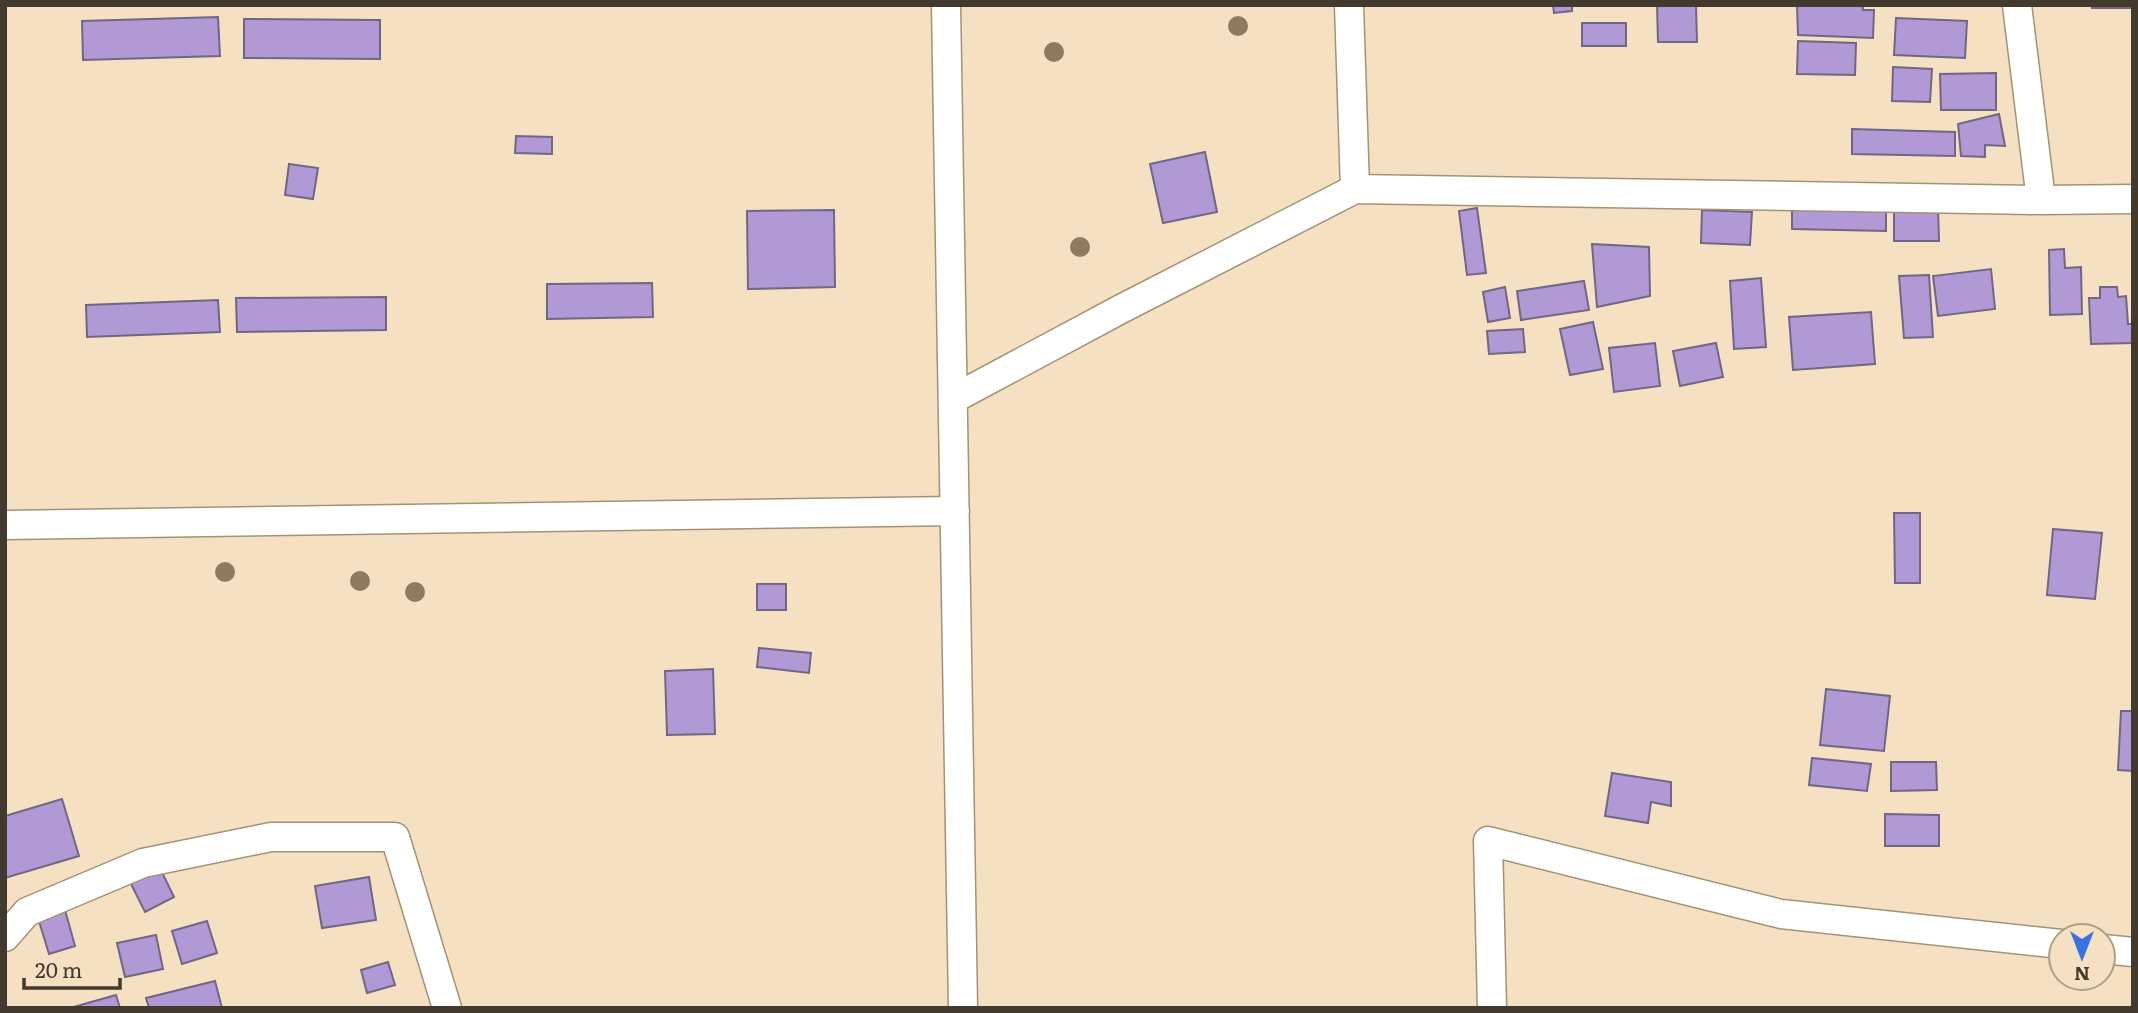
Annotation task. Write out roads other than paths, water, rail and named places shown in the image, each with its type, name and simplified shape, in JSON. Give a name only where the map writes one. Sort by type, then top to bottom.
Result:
[{"type":"street","points":[[946,5],[963,1008]]},
{"type":"street","points":[[1349,5],[1355,189]]},
{"type":"street","points":[[2017,5],[2041,200]]},
{"type":"street","points":[[953,399],[1355,189],[2041,200],[2133,199]]},
{"type":"street","points":[[5,525],[955,511]]},
{"type":"street","points":[[5,937],[27,912],[143,863],[271,837],[395,837],[447,1008]]},
{"type":"street","points":[[1492,1008],[1488,841],[1781,914],[2047,942]]}]
